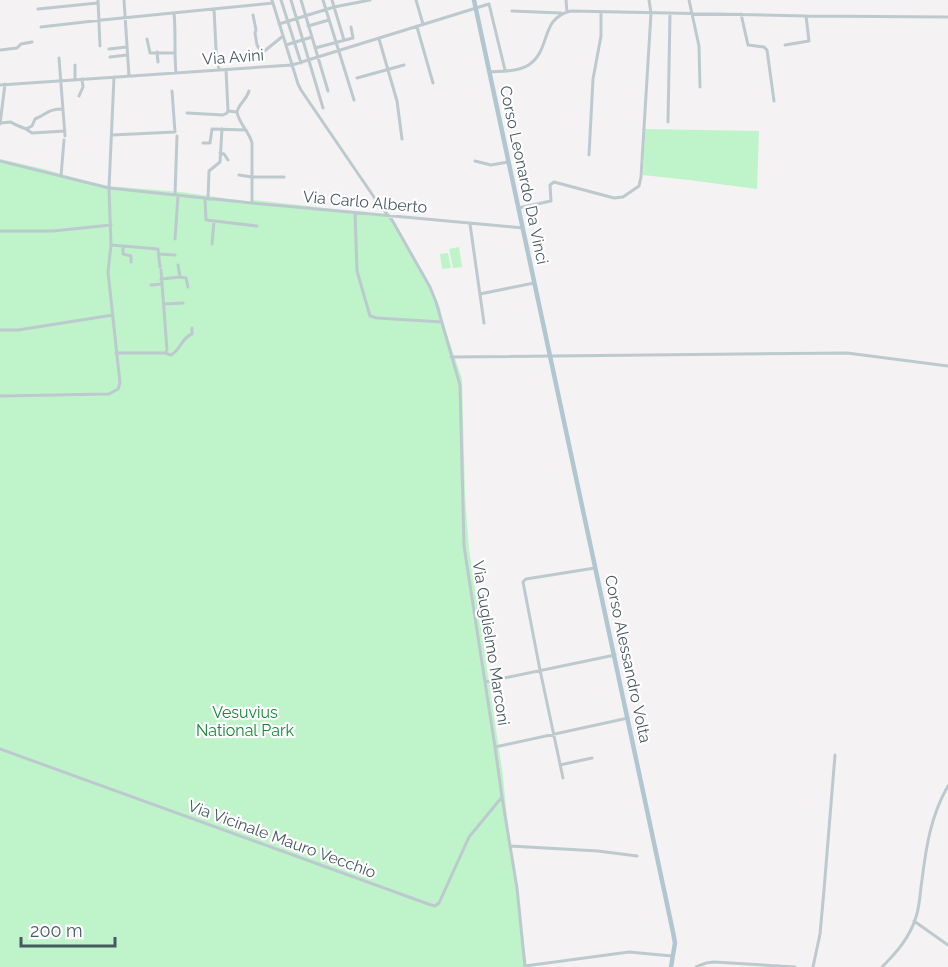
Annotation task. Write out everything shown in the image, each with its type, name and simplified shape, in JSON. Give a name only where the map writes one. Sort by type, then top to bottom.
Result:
[{"type":"main road","name":"Corso Leonardo Da Vinci","points":[[474,0],[550,356]]},
{"type":"main road","name":"Corso Alessandro Volta","points":[[550,356],[673,932],[675,943],[671,967]]},
{"type":"street","points":[[124,0],[129,76]]},
{"type":"street","points":[[281,0],[301,63]]},
{"type":"street","points":[[291,0],[323,108]]},
{"type":"street","points":[[301,0],[328,91]]},
{"type":"street","points":[[323,0],[354,100]]},
{"type":"street","points":[[332,0],[344,40]]},
{"type":"street","points":[[279,24],[334,7],[370,0]]},
{"type":"street","points":[[416,0],[423,25]]},
{"type":"street","points":[[565,13],[566,0]]},
{"type":"street","points":[[519,208],[550,201],[550,185],[554,182],[614,198],[623,196],[639,186],[651,13],[649,0]]},
{"type":"street","points":[[689,0],[699,46],[700,87]]},
{"type":"street","points":[[38,9],[98,1],[100,46]]},
{"type":"street","points":[[41,27],[272,2]]},
{"type":"street","name":"Via Guglielmo Marconi","points":[[272,2],[298,84],[307,101],[392,219],[430,287],[460,385],[464,546],[517,888],[525,967]]},
{"type":"street","points":[[476,9],[489,4],[505,70]]},
{"type":"street","points":[[214,9],[219,70]]},
{"type":"street","name":"Via Avini","points":[[0,84],[292,65],[476,9]]},
{"type":"street","points":[[512,11],[948,17]]},
{"type":"street","points":[[589,154],[593,79],[602,12]]},
{"type":"street","points":[[174,13],[176,73]]},
{"type":"street","points":[[489,72],[524,67],[533,61],[538,56],[552,21],[565,13]]},
{"type":"street","points":[[668,122],[670,14]]},
{"type":"street","points":[[741,14],[748,45],[764,47],[766,50],[774,101]]},
{"type":"street","points":[[253,15],[255,33],[262,53],[283,36]]},
{"type":"street","points":[[786,45],[808,41],[806,16]]},
{"type":"street","points":[[308,26],[329,20]]},
{"type":"street","points":[[315,48],[353,38],[351,27]]},
{"type":"street","points":[[417,27],[433,83]]},
{"type":"street","points":[[286,45],[312,37]]},
{"type":"street","points":[[147,39],[150,53],[175,55]]},
{"type":"street","points":[[379,39],[398,101],[402,138]]},
{"type":"street","points":[[0,50],[17,48],[21,44],[32,42]]},
{"type":"street","points":[[109,49],[126,47]]},
{"type":"street","points":[[157,52],[158,62]]},
{"type":"street","points":[[110,57],[127,55]]},
{"type":"street","points":[[59,58],[65,136],[62,176]]},
{"type":"street","points":[[75,64],[75,80]]},
{"type":"street","points":[[357,78],[404,64]]},
{"type":"street","points":[[226,70],[228,111]]},
{"type":"street","points":[[0,396],[109,394],[118,389],[120,383],[108,273],[111,245],[110,188],[114,77]]},
{"type":"street","points":[[79,96],[83,87],[82,79]]},
{"type":"street","points":[[5,84],[0,123],[11,122],[32,133],[65,136]]},
{"type":"street","points":[[112,135],[175,132],[172,91]]},
{"type":"street","points":[[249,91],[247,98],[238,105],[237,112],[240,123],[251,136],[252,142],[252,203]]},
{"type":"street","points":[[26,129],[32,126],[34,119],[51,110],[63,109]]},
{"type":"street","points":[[187,113],[223,115],[228,111],[237,112]]},
{"type":"street","points":[[233,121],[240,123]]},
{"type":"street","points":[[203,143],[210,143],[212,129],[246,130]]},
{"type":"street","points":[[222,129],[219,164],[209,171],[206,220],[257,226]]},
{"type":"street","points":[[175,239],[177,136]]},
{"type":"street","points":[[222,140],[227,140]]},
{"type":"street","points":[[220,153],[224,154],[228,160]]},
{"type":"street","name":"Via Carlo Alberto","points":[[0,161],[110,188],[523,228]]},
{"type":"street","points":[[476,161],[491,165],[508,162]]},
{"type":"street","points":[[239,175],[284,177]]},
{"type":"street","points":[[355,213],[357,271],[370,316],[442,322]]},
{"type":"street","points":[[212,244],[214,221]]},
{"type":"street","points":[[470,224],[484,323]]},
{"type":"street","points":[[0,231],[53,231],[111,225]]},
{"type":"street","points":[[111,245],[158,249],[167,346],[165,353]]},
{"type":"street","points":[[123,246],[121,255],[131,256],[131,262]]},
{"type":"street","points":[[159,254],[175,255]]},
{"type":"street","points":[[178,265],[180,277]]},
{"type":"street","points":[[151,285],[180,277],[186,278],[188,287]]},
{"type":"street","points":[[480,294],[535,283]]},
{"type":"street","points":[[164,304],[183,303]]},
{"type":"street","points":[[0,330],[18,330],[112,315]]},
{"type":"street","points":[[116,353],[171,355],[177,351],[186,336],[192,334],[192,328]]},
{"type":"street","points":[[451,357],[847,353],[948,366]]},
{"type":"street","points":[[563,778],[523,582],[526,579],[596,568]]},
{"type":"street","points":[[485,682],[615,655]]},
{"type":"street","points":[[495,747],[628,718]]},
{"type":"street","name":"Via Vicinale Mauro Vecchio","points":[[0,749],[435,906],[439,903],[469,837],[502,797]]},
{"type":"street","points":[[813,967],[824,890],[835,755]]},
{"type":"street","points":[[560,765],[592,758]]},
{"type":"street","points":[[882,967],[901,946],[917,915],[930,831],[939,801],[948,786]]},
{"type":"street","points":[[510,846],[598,850],[637,856]]},
{"type":"street","points":[[914,921],[948,945]]},
{"type":"street","points":[[525,967],[629,952],[672,956]]},
{"type":"street","points":[[696,967],[714,962],[795,967]]},
{"type":"green space","points":[[645,129],[759,131],[757,189],[643,175]]},
{"type":"green space","name":"Vesuvius National Park","points":[[0,159],[108,186],[388,215],[430,285],[440,308],[462,379],[465,496],[469,548],[503,776],[527,967],[0,967]]},
{"type":"green space","points":[[459,247],[462,267],[453,268],[449,249]]},
{"type":"green space","points":[[448,253],[451,268],[442,269],[440,254]]}]
